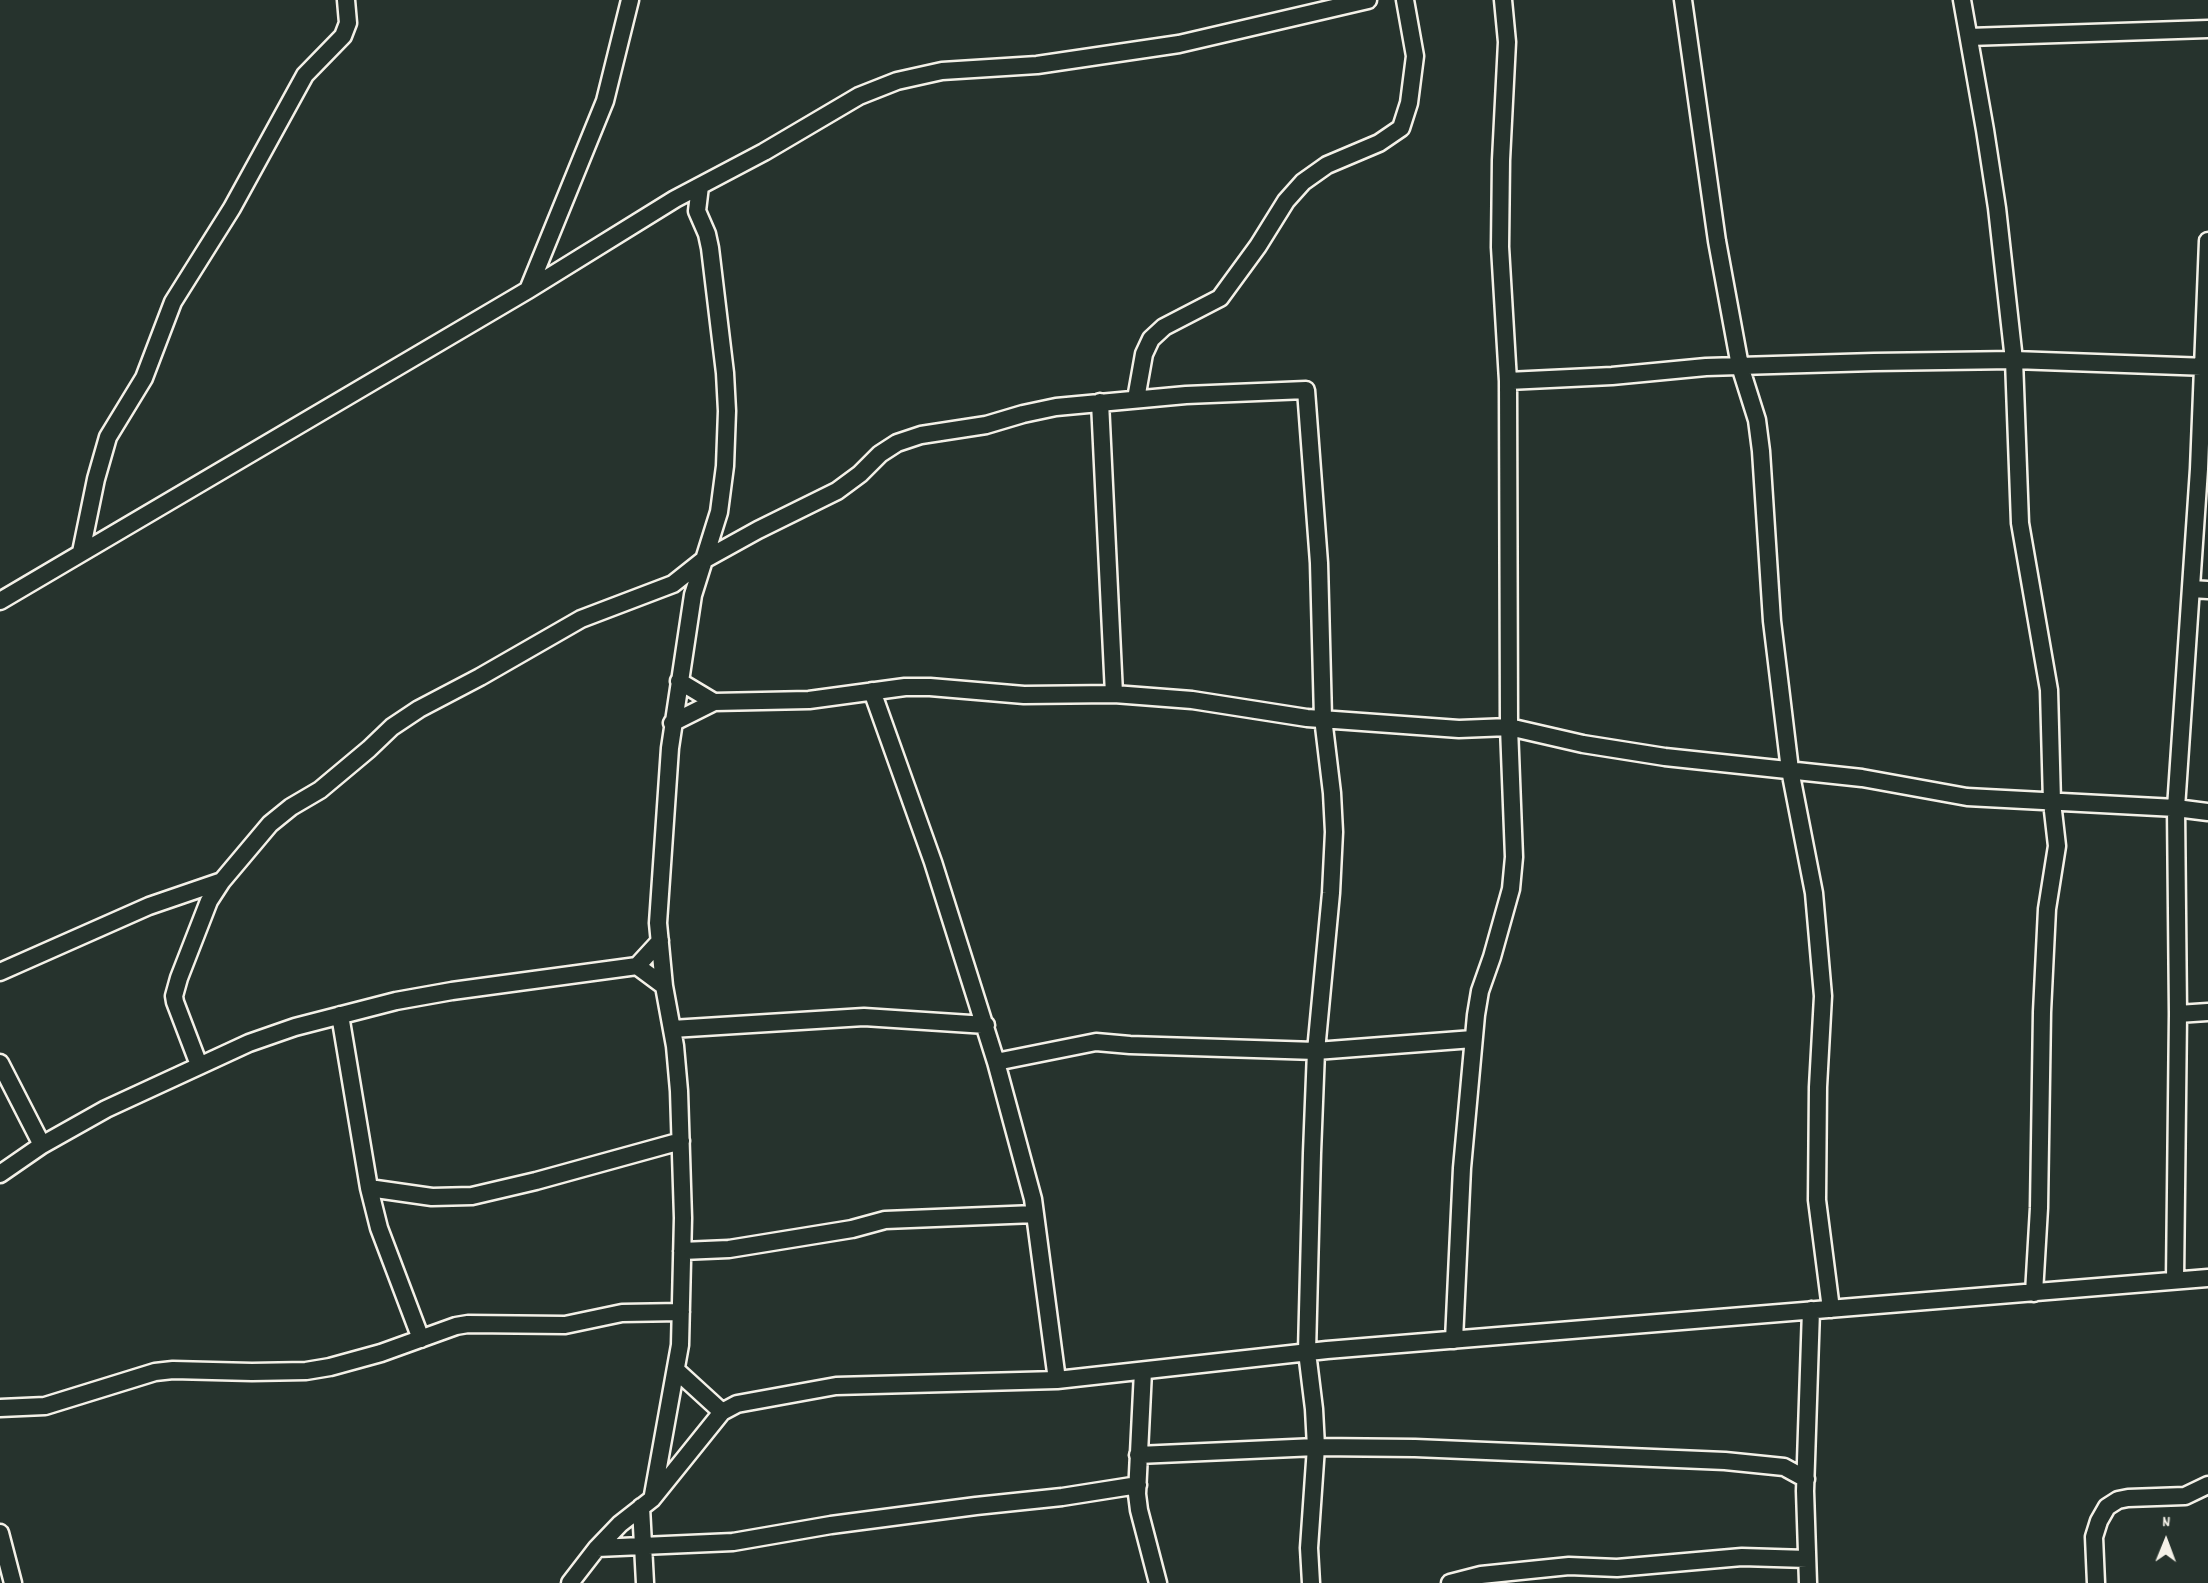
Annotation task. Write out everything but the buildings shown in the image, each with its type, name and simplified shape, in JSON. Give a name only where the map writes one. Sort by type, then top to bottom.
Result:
[{"type":"street","points":[[81,552],[96,479],[108,437],[144,378],[173,302],[232,208],[305,75],[343,36],[348,23],[346,0]]},
{"type":"street","points":[[528,290],[605,101],[630,0]]},
{"type":"street","points":[[0,601],[528,290],[675,199],[764,152],[859,96],[897,81],[942,71],[1037,64],[1179,44],[1368,0]]},
{"type":"street","points":[[1136,399],[1144,354],[1151,339],[1164,327],[1220,298],[1286,201],[1303,182],[1327,165],[1379,143],[1401,128],[1409,103],[1415,56],[1405,0]]},
{"type":"street","points":[[1454,1340],[1462,1168],[1473,1039],[1480,991],[1492,957],[1512,878],[1514,857],[1509,728],[1508,381],[1500,248],[1501,160],[1507,42],[1503,0]]},
{"type":"street","points":[[1683,0],[1717,241],[1740,366],[1756,420],[1761,451],[1772,621],[1790,770],[1814,893],[1823,996],[1818,1087],[1817,1200],[1831,1309]]},
{"type":"street","points":[[1962,0],[1997,208],[2014,360],[2020,523],[2049,690],[2052,802],[2057,846],[2047,909],[2039,1208],[2034,1293]]},
{"type":"street","points":[[1969,36],[2208,29]]},
{"type":"street","points":[[645,1583],[644,1546],[647,1503],[680,1345],[682,1251],[680,1090],[664,986],[658,923],[672,723],[693,595],[719,512],[725,466],[727,411],[725,374],[710,248],[707,234],[697,211],[700,186]]},
{"type":"street","points":[[675,199],[697,211]]},
{"type":"street","points":[[2175,1280],[2178,1014],[2176,808],[2205,367],[2208,241]]},
{"type":"street","points":[[1508,381],[1740,366],[2014,360],[2205,367]]},
{"type":"street","points":[[199,1065],[174,996],[209,901],[222,881],[270,824],[291,807],[320,790],[392,727],[581,619],[673,584],[702,561],[837,491],[860,474],[880,454],[897,443],[921,435],[986,425],[1023,414],[1100,402],[1306,390],[1319,563],[1323,718],[1334,832],[1331,893],[1316,1051],[1307,1352],[1316,1448],[1309,1548],[1311,1583]]},
{"type":"street","points":[[1100,402],[1114,694]]},
{"type":"street","points":[[2190,589],[2208,590]]},
{"type":"street","points":[[680,681],[714,702]]},
{"type":"street","points":[[672,723],[714,702],[808,700],[872,691],[930,687],[1024,695],[1114,694],[1192,700],[1323,718],[1459,729],[1509,728],[1583,744],[1665,757],[1862,778],[1966,797],[2176,808],[2208,812]]},
{"type":"street","points":[[872,691],[933,862],[996,1062],[1035,1214],[1057,1380]]},
{"type":"street","points":[[0,972],[149,906],[222,881]]},
{"type":"street","points":[[0,1174],[42,1145],[106,1109],[249,1043],[295,1027],[396,1001],[452,991],[637,966],[660,941]]},
{"type":"street","points":[[637,966],[664,986]]},
{"type":"street","points":[[2178,1014],[2208,1012]]},
{"type":"street","points":[[340,1016],[369,1188],[379,1228],[421,1338]]},
{"type":"street","points":[[672,1029],[864,1017],[986,1025]]},
{"type":"street","points":[[996,1062],[1096,1042],[1316,1051],[1473,1039]]},
{"type":"street","points":[[0,1063],[42,1145]]},
{"type":"street","points":[[369,1188],[432,1197],[472,1197],[681,1140]]},
{"type":"street","points":[[682,1251],[729,1249],[842,1231],[885,1220],[1035,1214]]},
{"type":"street","points":[[570,1583],[597,1548],[627,1517],[647,1503],[722,1412],[737,1404],[836,1386],[1057,1380],[1307,1352],[2208,1278]]},
{"type":"street","points":[[1808,1583],[1806,1479],[1811,1310]]},
{"type":"street","points":[[0,1408],[45,1406],[155,1372],[173,1370],[284,1371],[330,1367],[381,1353],[456,1326],[468,1324],[565,1325],[622,1313],[681,1312]]},
{"type":"street","points":[[676,1371],[722,1412]]},
{"type":"street","points":[[1143,1371],[1138,1455],[1139,1510],[1158,1583]]},
{"type":"street","points":[[1138,1455],[1316,1448],[1484,1451],[1725,1461],[1784,1467],[1806,1479]]},
{"type":"street","points":[[1784,1467],[1808,1451]]},
{"type":"street","points":[[597,1548],[733,1542],[831,1526],[1062,1497],[1138,1485]]},
{"type":"street","points":[[2096,1583],[2094,1538],[2099,1521],[2107,1507],[2118,1500],[2128,1498],[2185,1496],[2208,1485]]},
{"type":"street","points":[[0,1533],[13,1583]]},
{"type":"street","points":[[1450,1583],[1481,1575],[1575,1566],[1617,1568],[1742,1557],[1807,1558]]},
{"type":"street","points":[[1575,1566],[1582,1583]]}]
